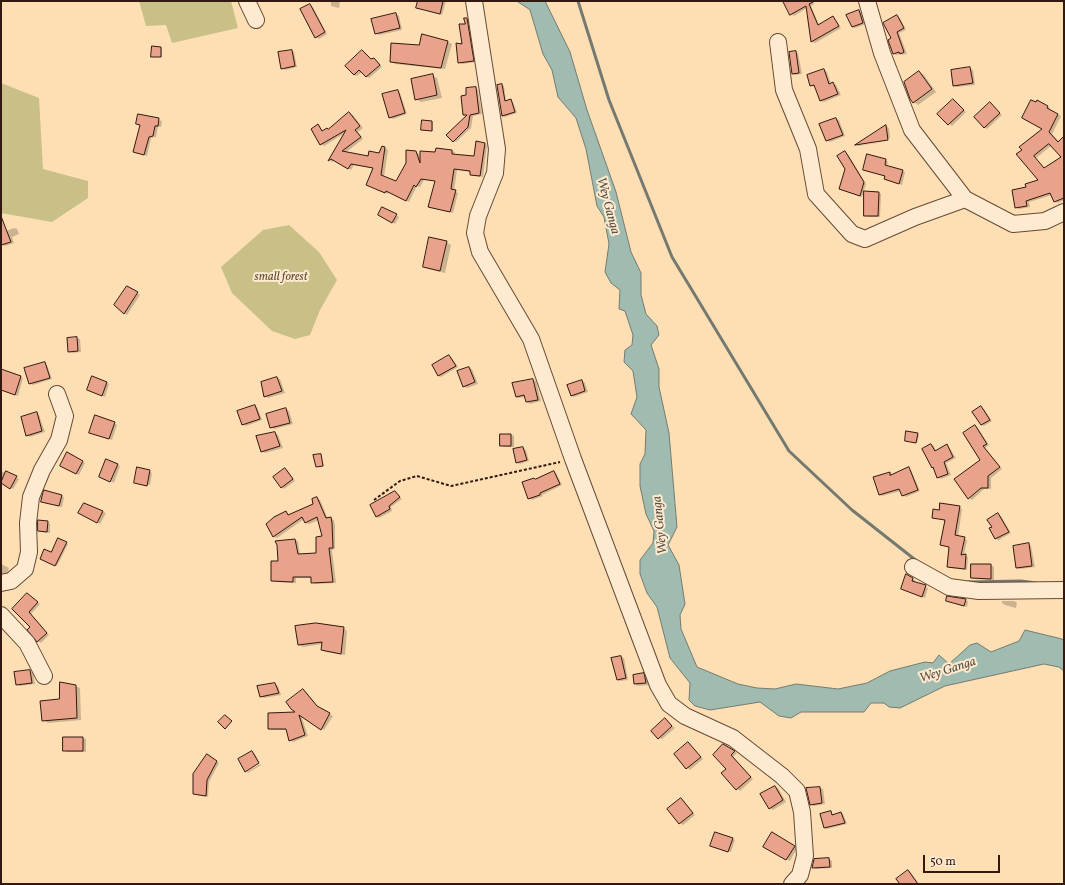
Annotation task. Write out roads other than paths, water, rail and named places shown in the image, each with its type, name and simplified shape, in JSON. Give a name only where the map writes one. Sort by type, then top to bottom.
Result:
[{"type":"street","points":[[247,1],[256,20]]},
{"type":"street","points":[[474,1],[497,149],[496,173],[478,216],[475,233],[480,252],[531,339],[573,459],[658,685],[669,704],[684,716],[733,738],[782,776],[797,791],[802,812],[805,856],[800,875],[792,884]]},
{"type":"street","points":[[867,1],[882,53],[912,130],[966,199],[1013,224],[1044,221],[1064,212]]},
{"type":"street","points":[[778,42],[784,90],[808,149],[816,194],[852,234],[865,239],[915,217],[966,199]]},
{"type":"street","points":[[1,583],[11,581],[25,569],[29,552],[28,523],[32,497],[42,470],[59,440],[65,416],[57,394]]},
{"type":"street","points":[[913,567],[948,587],[979,591],[1064,590]]},
{"type":"street","points":[[1,615],[27,644],[44,676]]},
{"type":"water","name":"Wey Ganga","points":[[517,1],[545,1],[570,52],[587,110],[616,192],[631,252],[641,273],[641,295],[646,314],[657,326],[659,335],[651,345],[659,369],[659,387],[669,433],[677,527],[668,545],[679,565],[685,604],[680,615],[681,629],[697,667],[738,684],[757,688],[775,689],[796,684],[838,689],[867,683],[890,671],[925,662],[933,663],[939,655],[949,664],[970,645],[977,643],[991,652],[1019,641],[1025,630],[1062,639],[1064,641],[1064,671],[1059,667],[1044,664],[945,686],[900,708],[889,707],[884,703],[871,703],[864,712],[801,712],[791,718],[779,716],[760,702],[710,710],[695,706],[689,700],[690,683],[670,658],[657,607],[647,593],[640,574],[640,560],[653,543],[654,531],[646,514],[640,486],[640,464],[645,454],[646,430],[631,414],[637,397],[633,371],[624,362],[625,350],[632,345],[633,335],[625,311],[619,309],[620,290],[611,283],[605,272],[609,244],[604,217],[597,206],[586,149],[576,118],[558,97],[552,70],[543,54],[530,10]]},
{"type":"waterway","points":[[578,1],[609,100],[672,257],[789,451],[852,510],[918,562]]},
{"type":"waterway","points":[[968,582],[1021,581],[1036,583]]},
{"type":"park label","name":"small forest","points":[[281,278]]}]
